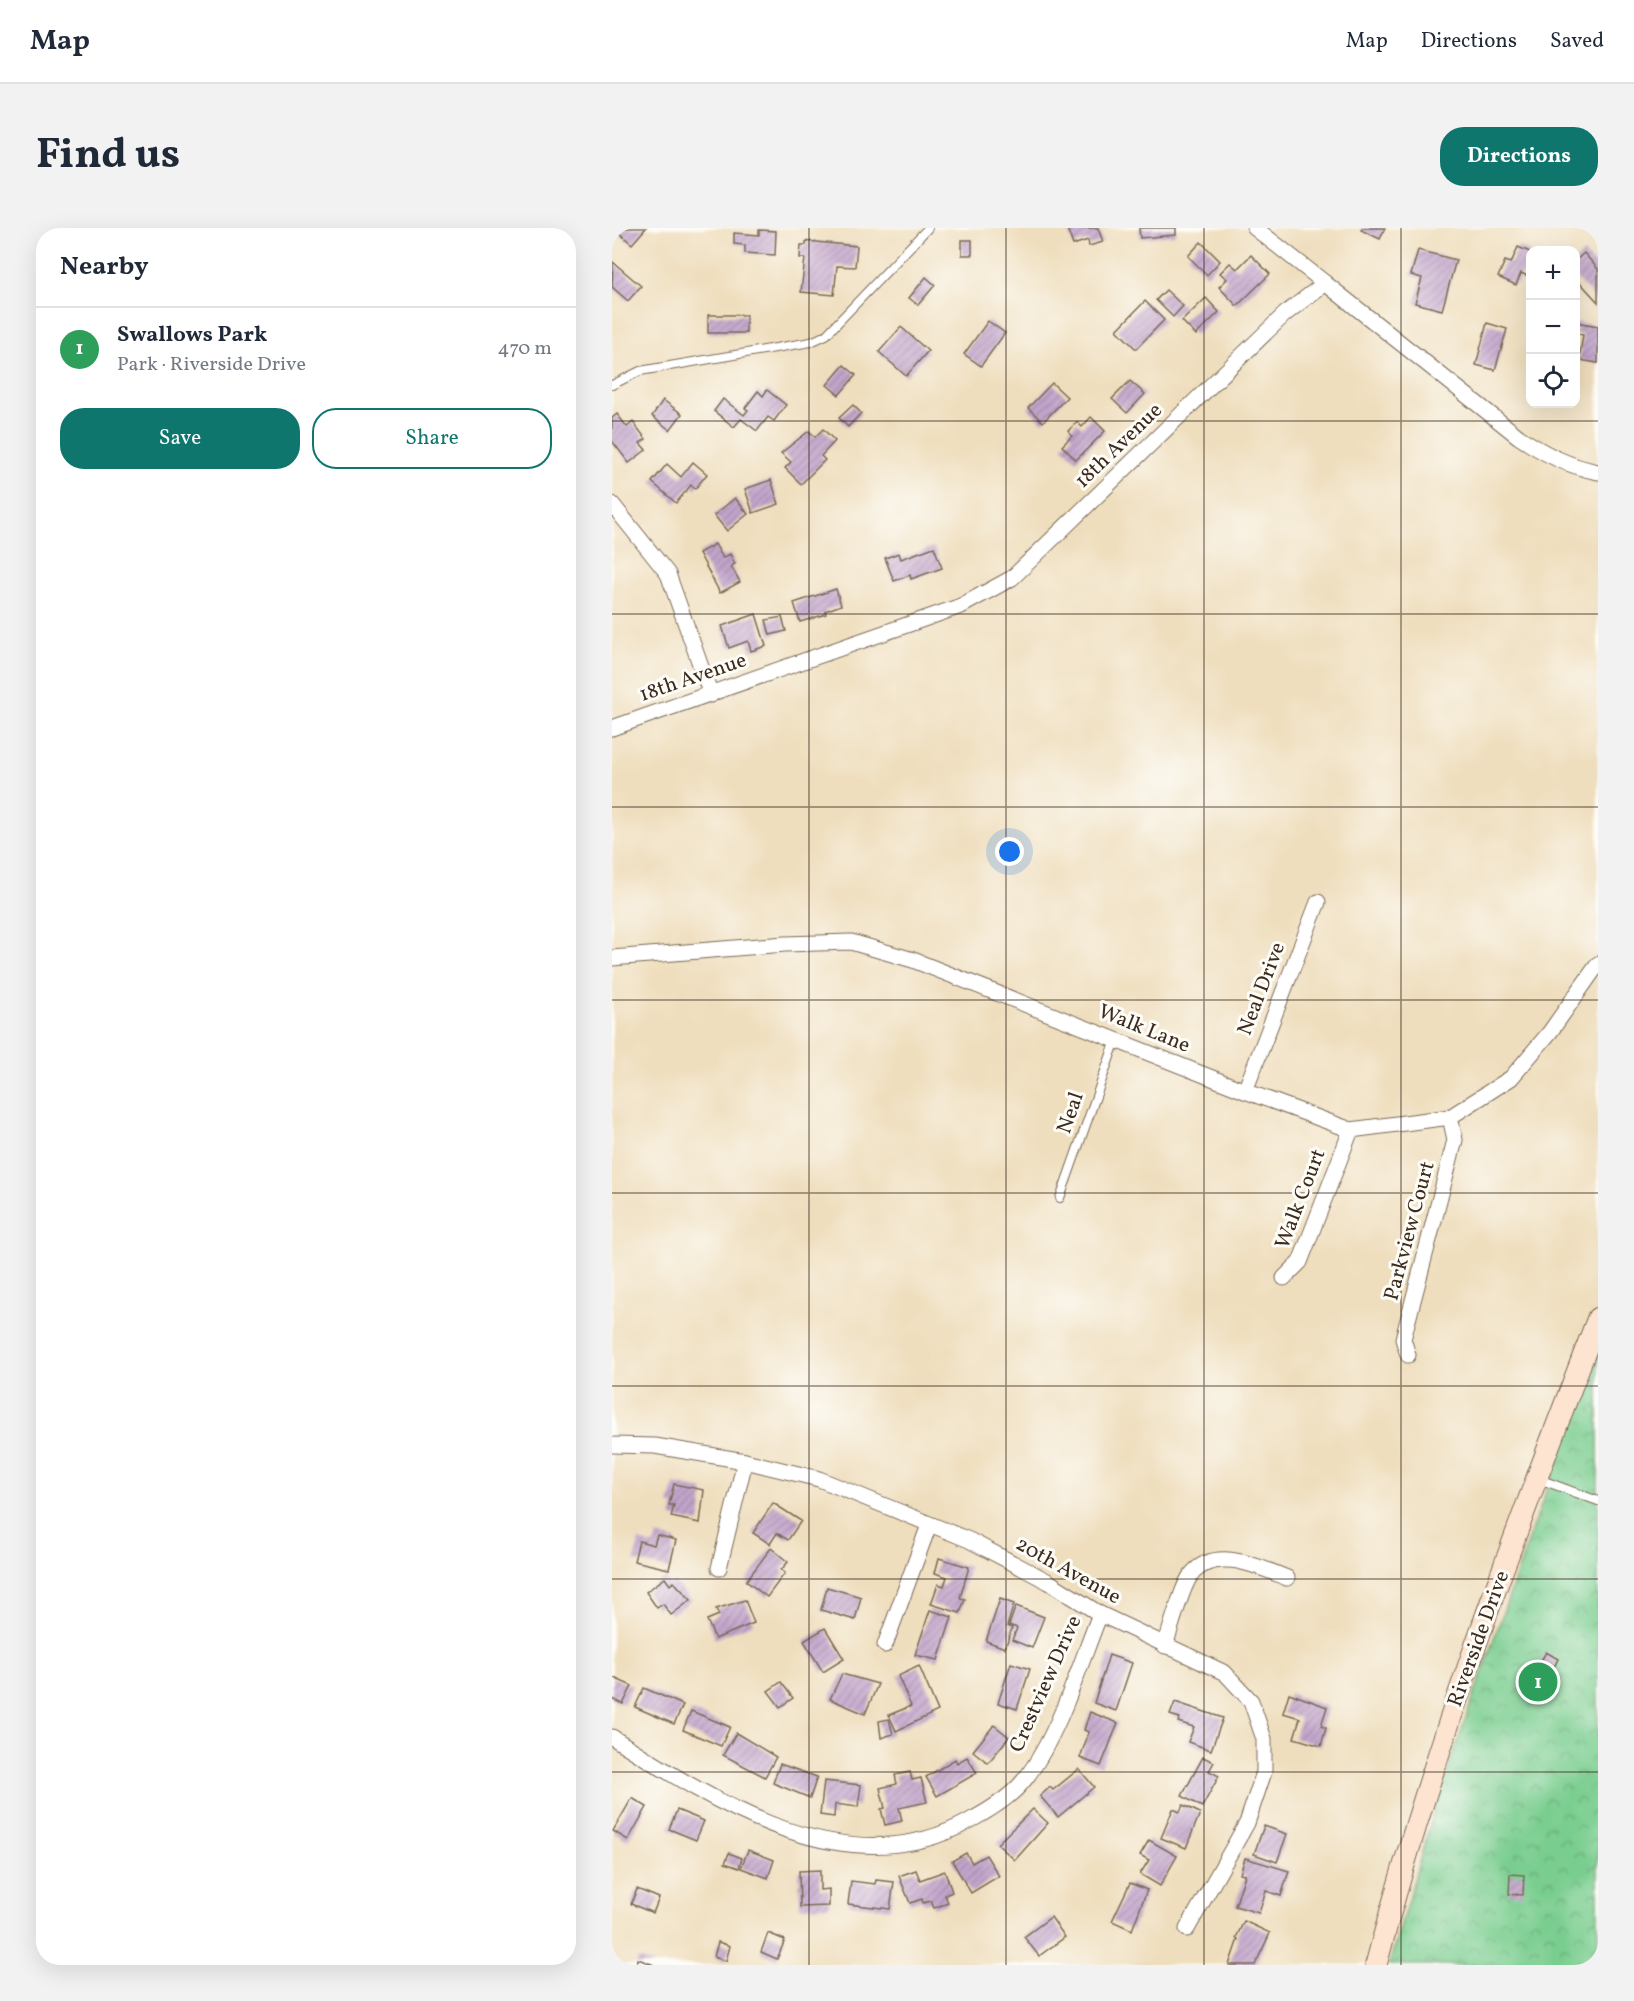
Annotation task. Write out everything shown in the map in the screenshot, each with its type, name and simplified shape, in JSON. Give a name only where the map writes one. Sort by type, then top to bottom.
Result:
[{"type":"main road","name":"Riverside Drive","points":[[1376,1965],[1398,1878],[1436,1759],[1598,1318]]},
{"type":"street","points":[[1255,228],[1519,437],[1547,455],[1574,467],[1598,472]]},
{"type":"street","name":"18th Avenue","points":[[612,728],[961,606],[1012,578],[1285,314],[1325,283]]},
{"type":"street","points":[[612,504],[668,574],[711,694]]},
{"type":"street","name":"Neal Drive","points":[[1245,1091],[1318,902]]},
{"type":"street","name":"Walk Lane","points":[[612,958],[785,944],[851,942],[913,960],[1245,1091],[1351,1130],[1450,1117],[1511,1078],[1550,1032],[1598,964]]},
{"type":"street","name":"Parkview Court","points":[[1408,1355],[1404,1339],[1455,1140],[1450,1117]]},
{"type":"street","name":"Walk Court","points":[[1284,1278],[1300,1262],[1351,1130]]},
{"type":"street","name":"20th Avenue","points":[[612,1444],[655,1446],[745,1461],[819,1479],[969,1540],[1039,1577],[1100,1614],[1225,1673],[1251,1701],[1264,1738],[1264,1772],[1247,1823],[1187,1929]]},
{"type":"street","points":[[719,1568],[745,1461]]},
{"type":"street","points":[[885,1645],[929,1525]]},
{"type":"street","points":[[1165,1646],[1190,1575],[1213,1560],[1245,1561],[1287,1578]]},
{"type":"street","name":"Crestview Drive","points":[[612,1737],[687,1785],[750,1816],[817,1840],[864,1846],[912,1843],[952,1832],[989,1810],[1024,1780],[1049,1738],[1100,1614]]},
{"type":"lane","points":[[612,385],[640,371],[811,342],[826,335],[928,228]]},
{"type":"lane","name":"Neal","points":[[1060,1198],[1116,1040]]},
{"type":"lane","points":[[1538,1478],[1598,1502]]},
{"type":"green space","points":[[1598,1344],[1598,1965],[1389,1965],[1438,1797]]},
{"type":"building","points":[[623,228],[646,228],[632,244],[619,233]]},
{"type":"building","points":[[1067,228],[1098,228],[1103,242],[1089,246],[1088,240],[1073,245]]},
{"type":"building","points":[[1139,228],[1176,228],[1176,235],[1140,238]]},
{"type":"building","points":[[1362,228],[1385,228],[1380,239],[1361,230]]},
{"type":"building","points":[[759,230],[776,231],[775,255],[745,253],[745,245],[734,244],[734,233],[759,235]]},
{"type":"building","points":[[962,240],[972,240],[972,255],[962,255]]},
{"type":"building","points":[[806,241],[857,246],[855,267],[837,266],[834,295],[801,292],[805,258],[800,258],[801,245],[806,245]]},
{"type":"building","points":[[1201,242],[1220,261],[1207,275],[1188,256]]},
{"type":"building","points":[[1518,247],[1526,250],[1526,275],[1521,273],[1516,285],[1498,277],[1505,261],[1511,263]]},
{"type":"building","points":[[1418,250],[1456,260],[1442,310],[1415,303],[1422,278],[1411,275]]},
{"type":"building","points":[[1584,253],[1598,269],[1598,302],[1580,282],[1580,257]]},
{"type":"building","points":[[1251,255],[1270,274],[1237,306],[1219,287],[1227,279],[1220,273],[1230,263],[1237,269]]},
{"type":"building","points":[[613,262],[641,286],[628,301],[612,287]]},
{"type":"building","points":[[926,277],[935,285],[918,305],[909,298]]},
{"type":"building","points":[[1166,290],[1183,306],[1173,317],[1156,300]]},
{"type":"building","points":[[1206,298],[1219,312],[1196,335],[1182,321]]},
{"type":"building","points":[[1145,301],[1164,320],[1136,349],[1117,330]]},
{"type":"building","points":[[708,315],[746,315],[746,333],[708,333]]},
{"type":"building","points":[[988,321],[1005,333],[981,366],[964,354]]},
{"type":"building","points":[[1487,323],[1507,329],[1495,370],[1476,365]]},
{"type":"building","points":[[1580,323],[1598,326],[1598,363],[1580,360],[1583,335],[1580,334]]},
{"type":"building","points":[[901,327],[928,351],[906,376],[879,352]]},
{"type":"building","points":[[844,365],[856,375],[839,395],[827,385]]},
{"type":"building","points":[[1130,381],[1145,394],[1127,413],[1112,399]]},
{"type":"building","points":[[1052,383],[1067,397],[1043,422],[1028,408]]},
{"type":"building","points":[[767,390],[786,405],[774,421],[768,417],[757,431],[741,419],[734,427],[714,411],[723,399],[744,415],[748,410],[745,408],[758,391],[763,396]]},
{"type":"building","points":[[663,400],[682,414],[670,430],[652,416]]},
{"type":"building","points":[[853,405],[861,413],[848,427],[839,418]]},
{"type":"building","points":[[617,414],[627,427],[633,422],[646,439],[640,443],[646,450],[629,463],[612,441],[612,418]]},
{"type":"building","points":[[1091,417],[1105,431],[1076,460],[1062,446],[1072,436],[1068,431],[1077,422],[1082,427]]},
{"type":"building","points":[[823,429],[835,441],[821,456],[825,460],[801,484],[785,468],[791,462],[781,453],[809,431],[815,437]]},
{"type":"building","points":[[693,462],[707,474],[695,489],[691,485],[676,503],[652,482],[667,464],[681,477]]},
{"type":"building","points":[[771,480],[779,504],[753,513],[745,489]]},
{"type":"building","points":[[735,498],[748,514],[727,531],[714,515]]},
{"type":"building","points":[[715,544],[723,558],[730,554],[735,564],[731,566],[740,582],[720,593],[699,553]]},
{"type":"building","points":[[934,547],[942,568],[911,579],[910,575],[894,581],[885,558],[899,553],[901,559]]},
{"type":"building","points":[[836,589],[841,605],[825,611],[826,614],[800,622],[794,603]]},
{"type":"building","points":[[756,614],[766,646],[751,651],[748,641],[729,648],[722,626]]},
{"type":"building","points":[[782,617],[786,631],[770,635],[766,620]]},
{"type":"building","points":[[674,1484],[704,1490],[700,1523],[671,1517],[674,1505],[669,1505]]},
{"type":"building","points":[[773,1503],[801,1521],[788,1540],[777,1533],[770,1544],[753,1533]]},
{"type":"building","points":[[657,1535],[676,1540],[669,1569],[634,1561],[639,1541],[654,1545]]},
{"type":"building","points":[[771,1548],[788,1562],[781,1570],[785,1573],[767,1597],[746,1581]]},
{"type":"building","points":[[939,1558],[969,1567],[960,1598],[965,1599],[960,1613],[931,1604],[938,1584],[944,1586],[947,1577],[935,1573]]},
{"type":"building","points":[[665,1578],[670,1585],[674,1582],[691,1600],[671,1615],[663,1604],[657,1608],[646,1592]]},
{"type":"building","points":[[827,1587],[861,1597],[855,1620],[821,1610]]},
{"type":"building","points":[[1000,1599],[1014,1604],[1007,1626],[1012,1628],[1005,1648],[986,1641]]},
{"type":"building","points":[[745,1600],[754,1623],[715,1639],[707,1620],[719,1615],[716,1609]]},
{"type":"building","points":[[1016,1606],[1044,1617],[1032,1648],[1012,1640],[1017,1628],[1009,1625]]},
{"type":"building","points":[[930,1610],[952,1617],[938,1660],[915,1655]]},
{"type":"building","points":[[825,1628],[844,1659],[823,1672],[804,1641]]},
{"type":"building","points":[[1546,1652],[1558,1659],[1552,1671],[1539,1664]]},
{"type":"building","points":[[1109,1655],[1132,1663],[1116,1711],[1094,1703]]},
{"type":"building","points":[[1011,1663],[1030,1669],[1017,1709],[998,1703]]},
{"type":"building","points":[[919,1666],[938,1711],[896,1731],[889,1715],[911,1706],[898,1676]]},
{"type":"building","points":[[842,1674],[878,1684],[865,1714],[830,1699]]},
{"type":"building","points":[[612,1677],[632,1686],[623,1704],[612,1699]]},
{"type":"building","points":[[781,1682],[793,1698],[780,1707],[768,1691]]},
{"type":"building","points":[[644,1688],[683,1705],[674,1724],[635,1707]]},
{"type":"building","points":[[1289,1693],[1327,1707],[1321,1726],[1326,1728],[1321,1746],[1294,1738],[1300,1718],[1283,1713]]},
{"type":"building","points":[[1175,1702],[1223,1718],[1211,1750],[1188,1742],[1194,1727],[1178,1722],[1180,1718],[1170,1715]]},
{"type":"building","points":[[691,1711],[730,1727],[721,1746],[683,1730]]},
{"type":"building","points":[[1090,1712],[1118,1723],[1101,1766],[1080,1758],[1089,1732],[1084,1730]]},
{"type":"building","points":[[889,1719],[893,1734],[881,1738],[879,1721]]},
{"type":"building","points":[[994,1725],[1009,1737],[988,1763],[973,1751]]},
{"type":"building","points":[[736,1733],[776,1757],[765,1777],[723,1755]]},
{"type":"building","points":[[967,1757],[977,1773],[937,1796],[926,1777],[955,1759],[957,1763]]},
{"type":"building","points":[[1203,1757],[1214,1762],[1209,1771],[1219,1776],[1202,1807],[1182,1796]]},
{"type":"building","points":[[780,1764],[817,1777],[810,1798],[773,1783]]},
{"type":"building","points":[[1079,1769],[1094,1787],[1058,1817],[1040,1796],[1050,1787],[1053,1790]]},
{"type":"building","points":[[910,1772],[912,1780],[921,1778],[927,1802],[899,1808],[902,1821],[885,1825],[881,1809],[885,1808],[880,1788],[897,1784],[895,1775]]},
{"type":"building","points":[[824,1781],[861,1785],[858,1807],[835,1804],[834,1817],[820,1815]]},
{"type":"building","points":[[632,1798],[647,1807],[628,1840],[613,1831]]},
{"type":"building","points":[[1183,1805],[1200,1813],[1186,1848],[1161,1838],[1173,1809],[1180,1812]]},
{"type":"building","points":[[1033,1809],[1048,1823],[1015,1860],[997,1844]]},
{"type":"building","points":[[677,1810],[704,1821],[696,1840],[669,1829]]},
{"type":"building","points":[[1264,1826],[1287,1834],[1277,1862],[1254,1854]]},
{"type":"building","points":[[1149,1840],[1177,1856],[1160,1886],[1140,1874],[1149,1860],[1140,1855]]},
{"type":"building","points":[[748,1850],[774,1860],[768,1878],[741,1868]]},
{"type":"building","points":[[729,1853],[742,1858],[739,1868],[725,1863]]},
{"type":"building","points":[[966,1853],[972,1863],[986,1855],[999,1876],[971,1893],[952,1861]]},
{"type":"building","points":[[1245,1858],[1289,1871],[1281,1896],[1266,1891],[1259,1913],[1235,1906],[1245,1875],[1240,1874]]},
{"type":"building","points":[[820,1870],[820,1890],[829,1889],[829,1906],[800,1907],[799,1871]]},
{"type":"building","points":[[916,1870],[920,1880],[945,1871],[952,1892],[945,1895],[948,1903],[934,1908],[931,1901],[923,1903],[922,1899],[910,1903],[899,1876]]},
{"type":"building","points":[[1510,1874],[1524,1875],[1523,1895],[1509,1894]]},
{"type":"building","points":[[876,1880],[894,1882],[890,1909],[848,1904],[851,1881],[875,1884]]},
{"type":"building","points":[[1130,1883],[1147,1890],[1132,1930],[1112,1921]]},
{"type":"building","points":[[637,1889],[659,1898],[653,1913],[631,1904]]},
{"type":"building","points":[[1051,1917],[1065,1937],[1039,1956],[1024,1937]]},
{"type":"building","points":[[1244,1921],[1270,1933],[1255,1965],[1229,1965],[1238,1939],[1236,1938]]},
{"type":"building","points":[[768,1933],[785,1940],[777,1959],[761,1952]]},
{"type":"building","points":[[718,1942],[730,1946],[726,1961],[714,1957]]},
{"type":"building","points":[[638,1959],[654,1965],[636,1965]]},
{"type":"place","name":"Swallows Park","points":[[1538,1682]]}]
